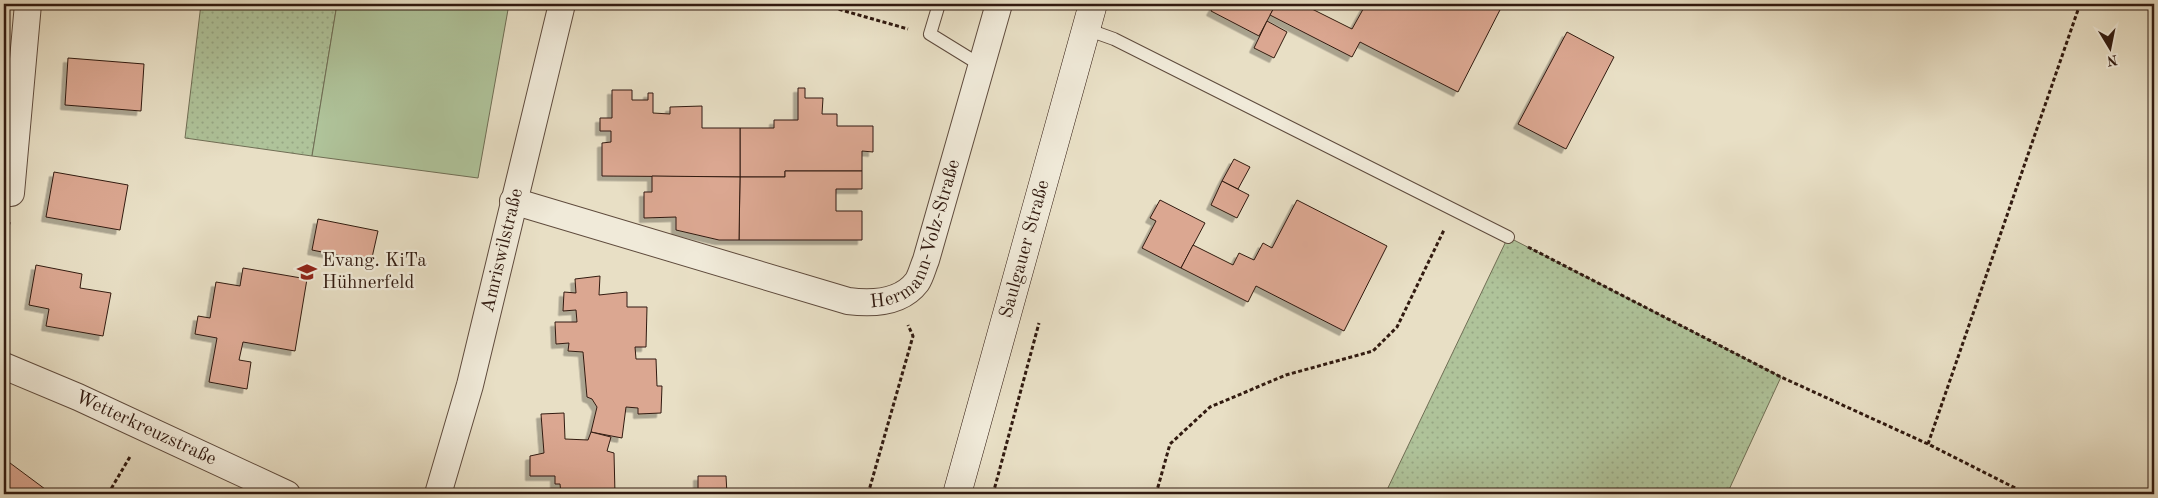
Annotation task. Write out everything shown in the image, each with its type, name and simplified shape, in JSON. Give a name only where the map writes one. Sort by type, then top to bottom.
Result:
[{"type":"main road","name":"Saulgauer Straße","points":[[957,494],[1089,16]]},
{"type":"street","points":[[11,193],[28,4]]},
{"type":"street","name":"Amriswilstraße","points":[[438,494],[470,385],[513,200],[562,4]]},
{"type":"street","name":"Hermann-Volz-Straße","points":[[513,200],[848,301],[869,304],[895,298],[916,282],[926,260],[999,4]]},
{"type":"street","name":"Wetterkreuzstraße","points":[[4,366],[147,428],[287,494]]},
{"type":"lane","points":[[939,4],[930,34],[982,66]]},
{"type":"lane","points":[[1089,16],[1114,39],[1508,237]]},
{"type":"path","points":[[820,4],[895,27],[930,34]]},
{"type":"path","points":[[1928,444],[2080,4]]},
{"type":"path","points":[[4,263],[11,193]]},
{"type":"path","points":[[1156,494],[1170,444],[1210,408],[1286,375],[1374,351],[1397,327],[1454,210]]},
{"type":"path","points":[[1508,237],[1781,377],[1928,444],[2027,494]]},
{"type":"path","points":[[868,494],[913,336],[895,298]]},
{"type":"path","points":[[108,494],[147,428]]},
{"type":"green space","points":[[201,4],[337,4],[312,156],[185,138]]},
{"type":"green space","points":[[337,4],[509,4],[478,178],[312,156]]},
{"type":"green space","points":[[1508,237],[1781,377],[1727,494],[1385,494]]},
{"type":"building","points":[[1215,4],[1276,4],[1259,36],[1211,11]]},
{"type":"building","points":[[1276,4],[1302,4],[1352,29],[1366,4],[1378,6],[1379,4],[1503,4],[1458,92],[1360,42],[1352,57],[1270,15]]},
{"type":"building","points":[[1267,21],[1287,32],[1274,58],[1254,48]]},
{"type":"building","points":[[1567,32],[1614,57],[1566,149],[1518,124]]},
{"type":"building","points":[[68,58],[144,64],[141,111],[65,105]]},
{"type":"building","points":[[798,88],[805,88],[805,98],[823,98],[822,114],[837,114],[837,126],[873,126],[873,152],[862,151],[862,171],[785,171],[785,177],[740,177],[740,128],[774,128],[774,120],[798,120]]},
{"type":"building","points":[[612,90],[632,90],[632,100],[648,100],[648,93],[653,93],[653,113],[670,114],[670,107],[702,106],[702,128],[740,128],[740,177],[602,176],[602,143],[611,142],[611,131],[600,131],[600,118],[612,118]]},
{"type":"building","points":[[1234,159],[1250,167],[1238,189],[1222,181]]},
{"type":"building","points":[[785,171],[862,171],[862,189],[836,189],[836,211],[862,211],[862,240],[739,240],[740,177],[785,177]]},
{"type":"building","points":[[54,172],[128,185],[120,230],[46,217]]},
{"type":"building","points":[[652,176],[740,177],[739,240],[719,240],[676,230],[676,217],[644,218],[644,192],[652,192]]},
{"type":"building","points":[[1222,181],[1249,195],[1237,218],[1211,205]]},
{"type":"building","points":[[1160,200],[1205,223],[1181,268],[1142,248],[1156,221],[1150,218]]},
{"type":"building","points":[[1297,200],[1387,246],[1344,331],[1256,286],[1248,302],[1181,268],[1193,245],[1233,265],[1239,253],[1254,260],[1263,243],[1272,248]]},
{"type":"building","points":[[318,219],[378,231],[371,262],[312,250]]},
{"type":"building","points":[[36,265],[82,274],[80,288],[111,293],[103,336],[46,326],[49,309],[29,305]]},
{"type":"building","points":[[243,268],[307,279],[295,351],[243,342],[239,360],[251,362],[247,389],[209,382],[217,338],[195,334],[198,316],[210,318],[216,282],[240,286]]},
{"type":"building","points":[[600,276],[599,295],[627,292],[627,307],[647,307],[646,347],[635,347],[636,359],[656,359],[657,386],[662,386],[661,413],[638,414],[638,408],[626,407],[622,438],[591,432],[597,407],[592,399],[587,397],[583,352],[568,351],[569,343],[556,344],[555,322],[577,322],[576,310],[563,311],[564,292],[576,293],[575,279]]},
{"type":"building","points":[[564,413],[565,439],[588,440],[591,432],[611,437],[607,451],[614,453],[615,494],[561,494],[560,484],[555,484],[555,476],[530,476],[530,456],[544,453],[541,414]]},
{"type":"building","points":[[6,460],[45,489],[41,494],[4,494],[4,463]]},
{"type":"building","points":[[698,476],[726,476],[727,494],[656,494],[698,492]]},
{"type":"place","name":"Evang. KiTa Hühnerfeld","points":[[307,272]]}]
